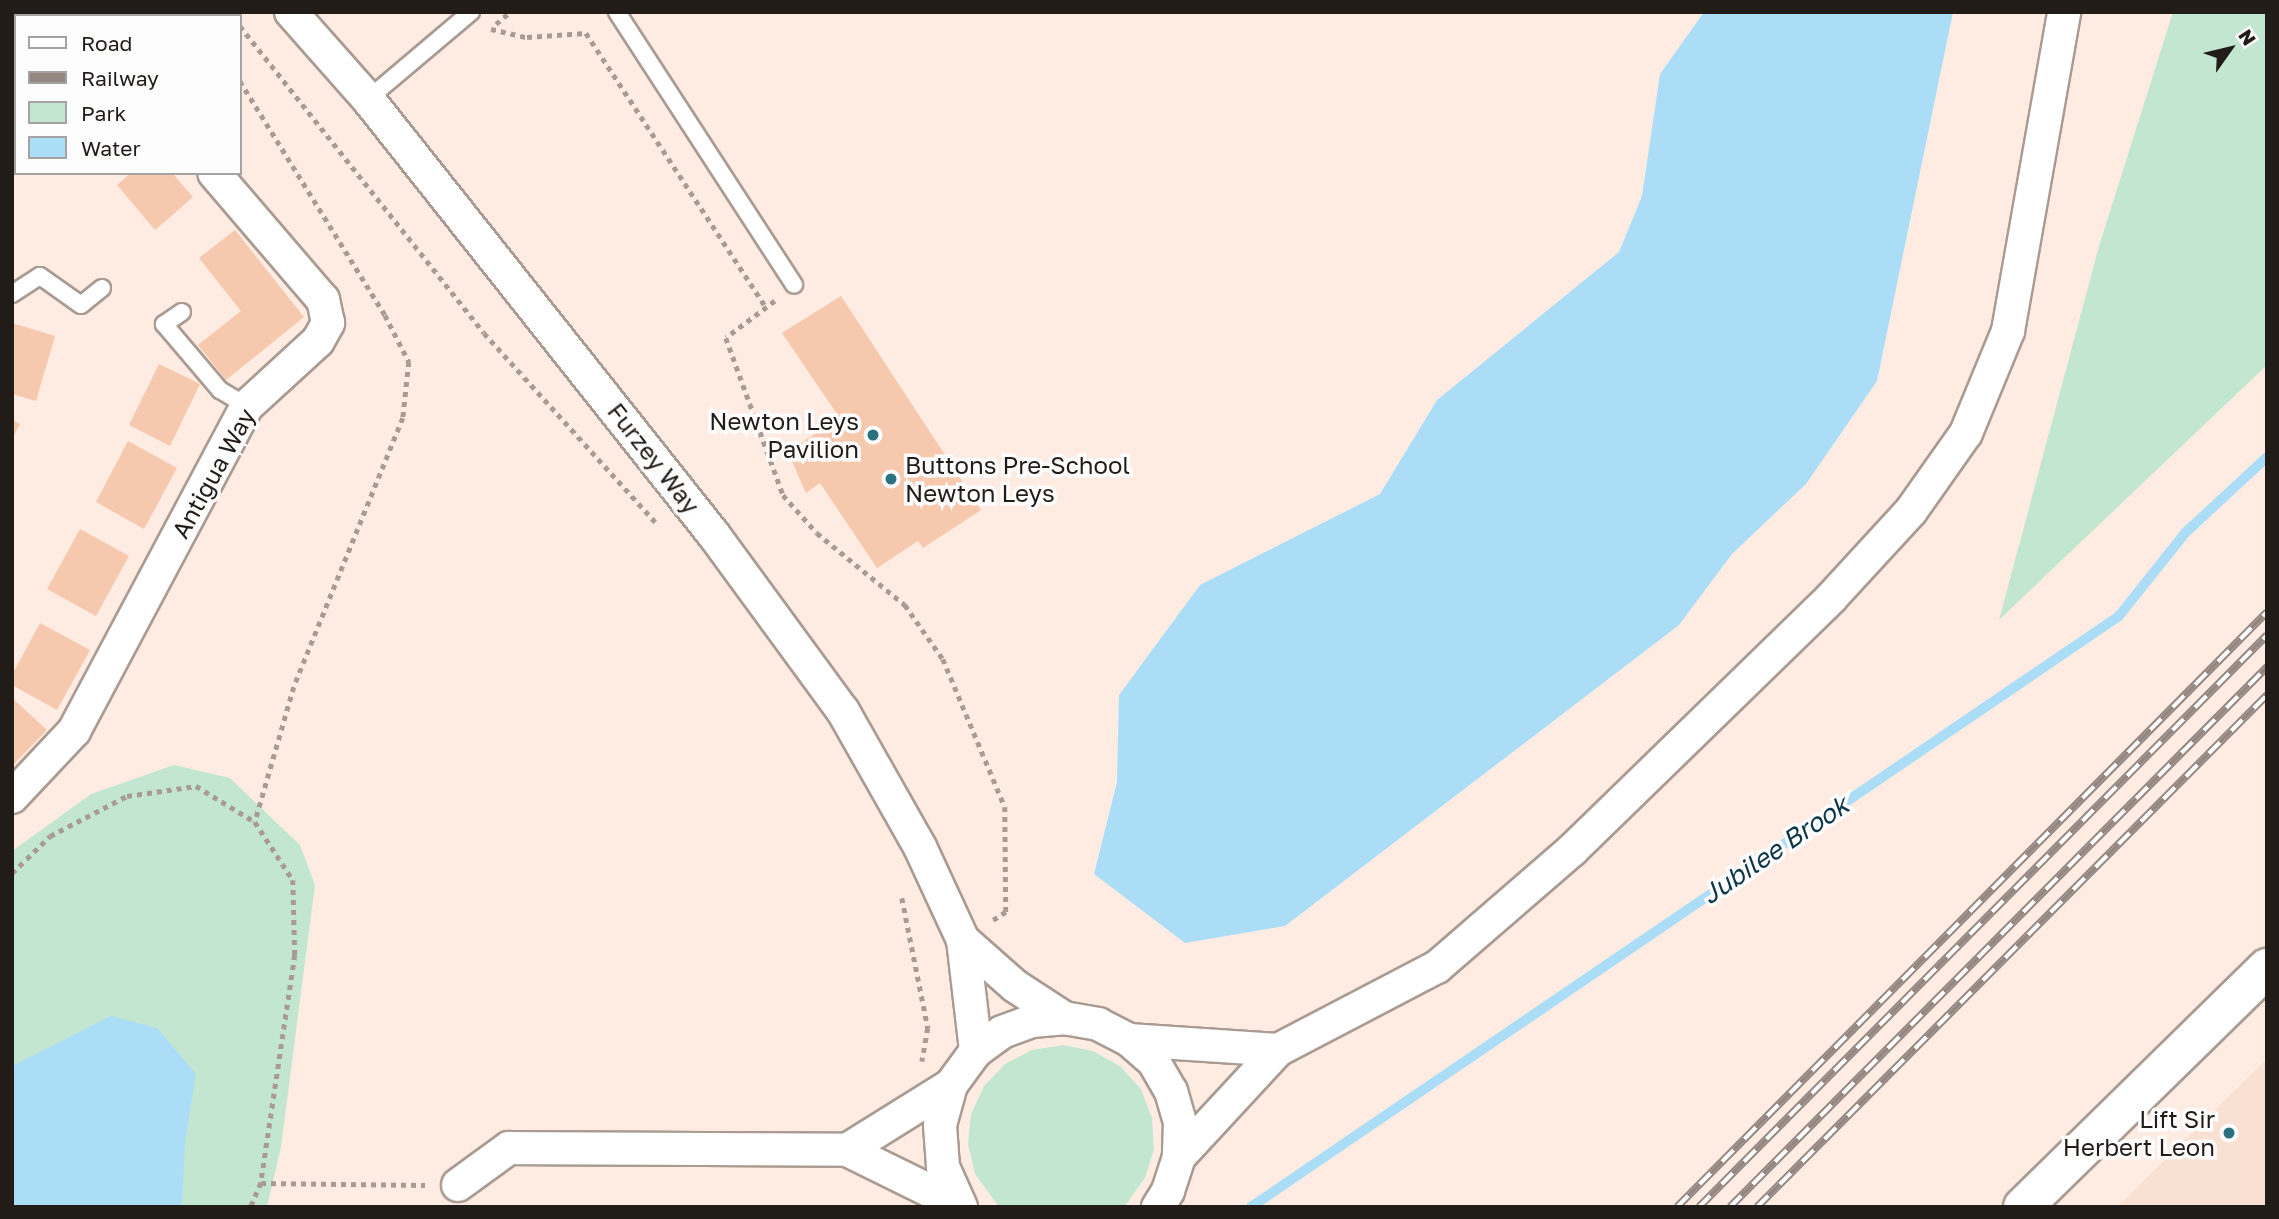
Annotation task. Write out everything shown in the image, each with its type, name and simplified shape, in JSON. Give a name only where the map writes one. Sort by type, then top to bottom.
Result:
[{"type":"street","name":"Furzey Way","points":[[291,12],[368,99],[714,534],[843,711],[920,847],[962,940],[976,1051]]},
{"type":"street","points":[[1179,1157],[1278,1050],[1437,967],[1572,850],[1831,598],[1911,511],[1966,433],[2008,331],[2064,12]]},
{"type":"street","name":"Antigua Way","points":[[12,797],[74,731],[247,406],[318,341],[328,323],[323,300],[216,175]]},
{"type":"street","name":"Furzey Way","points":[[962,940],[1015,986],[1064,1018]]},
{"type":"street","points":[[2023,1207],[2267,968]]},
{"type":"street","points":[[960,1206],[943,1167],[940,1125],[951,1086],[976,1051],[1012,1028],[1064,1018],[1098,1024],[1129,1040],[1154,1062],[1171,1091],[1180,1123],[1179,1157],[1168,1191],[1158,1207]]},
{"type":"street","points":[[1129,1040],[1278,1050]]},
{"type":"street","points":[[847,1150],[951,1086]]},
{"type":"street","points":[[458,1185],[509,1148],[847,1150],[960,1206]]},
{"type":"lane","points":[[368,99],[471,12]]},
{"type":"lane","points":[[617,12],[794,285]]},
{"type":"lane","points":[[12,294],[40,276],[81,305],[102,288]]},
{"type":"lane","points":[[182,312],[164,324],[220,390],[247,406]]},
{"type":"path","points":[[242,29],[484,332],[665,533]]},
{"type":"path","points":[[490,29],[527,37],[586,33],[766,307]]},
{"type":"path","points":[[242,84],[386,315],[409,362],[402,418],[294,687],[254,822]]},
{"type":"path","points":[[794,285],[726,338],[783,495],[817,533],[905,605],[943,659],[1005,807],[1006,912],[962,940]]},
{"type":"path","points":[[12,873],[50,836],[127,796],[196,786],[254,822],[293,880],[295,955],[261,1183],[251,1207]]},
{"type":"path","points":[[899,885],[919,964],[928,1028],[922,1062],[911,1070]]},
{"type":"path","points":[[261,1183],[458,1185]]},
{"type":"shaded area","name":"Lift Sir Herbert Leon","points":[[2267,1059],[2267,1207],[2117,1207]]},
{"type":"green space","points":[[2173,12],[2267,12],[2267,365],[1999,620],[2099,246]]},
{"type":"green space","points":[[174,765],[230,778],[300,845],[315,885],[281,1147],[267,1207],[12,1207],[12,851],[91,794]]},
{"type":"green space","points":[[1063,1045],[1093,1051],[1120,1066],[1141,1089],[1152,1118],[1154,1149],[1145,1178],[1124,1207],[999,1207],[975,1174],[968,1144],[971,1114],[984,1086],[1005,1064],[1032,1050]]},
{"type":"water","points":[[1704,12],[1953,12],[1877,381],[1806,484],[1732,554],[1679,625],[1285,926],[1185,943],[1094,874],[1117,782],[1119,695],[1200,585],[1380,494],[1437,400],[1619,252],[1642,196],[1660,74]]},
{"type":"water","points":[[111,1016],[157,1028],[196,1074],[185,1142],[182,1207],[12,1207],[12,1066]]},
{"type":"building","points":[[12,12],[25,14],[14,14],[14,36]]},
{"type":"building","points":[[129,175],[174,175],[193,197],[155,230],[117,185]]},
{"type":"building","points":[[235,230],[304,317],[226,380],[198,345],[241,311],[199,258]]},
{"type":"building","name":"Newton Leys Pavilion","points":[[841,296],[981,510],[923,548],[918,541],[877,568],[820,483],[806,493],[788,452],[839,417],[782,333]]},
{"type":"building","points":[[12,323],[55,336],[36,401],[12,394]]},
{"type":"building","points":[[159,364],[200,384],[170,446],[129,425]]},
{"type":"building","points":[[12,420],[20,424],[12,439]]},
{"type":"building","points":[[128,441],[177,468],[144,529],[96,502]]},
{"type":"building","points":[[80,529],[129,556],[96,616],[47,589]]},
{"type":"building","points":[[40,623],[90,650],[57,710],[12,685],[12,675]]},
{"type":"building","points":[[12,698],[47,730],[12,766]]},
{"type":"waterway","name":"Jubilee Brook","points":[[1251,1207],[2119,616],[2185,533],[2267,457]]},
{"type":"railway","points":[[1677,1207],[2267,612]]},
{"type":"railway","points":[[1699,1207],[2267,635]]},
{"type":"railway","points":[[1730,1207],[2267,667]]},
{"type":"railway","points":[[1757,1207],[2267,695]]},
{"type":"place","name":"Newton Leys Pavilion","points":[[873,435]]},
{"type":"place","name":"Buttons Pre-School Newton Leys","points":[[891,479]]},
{"type":"place","name":"Lift Sir Herbert Leon","points":[[2229,1133]]}]
